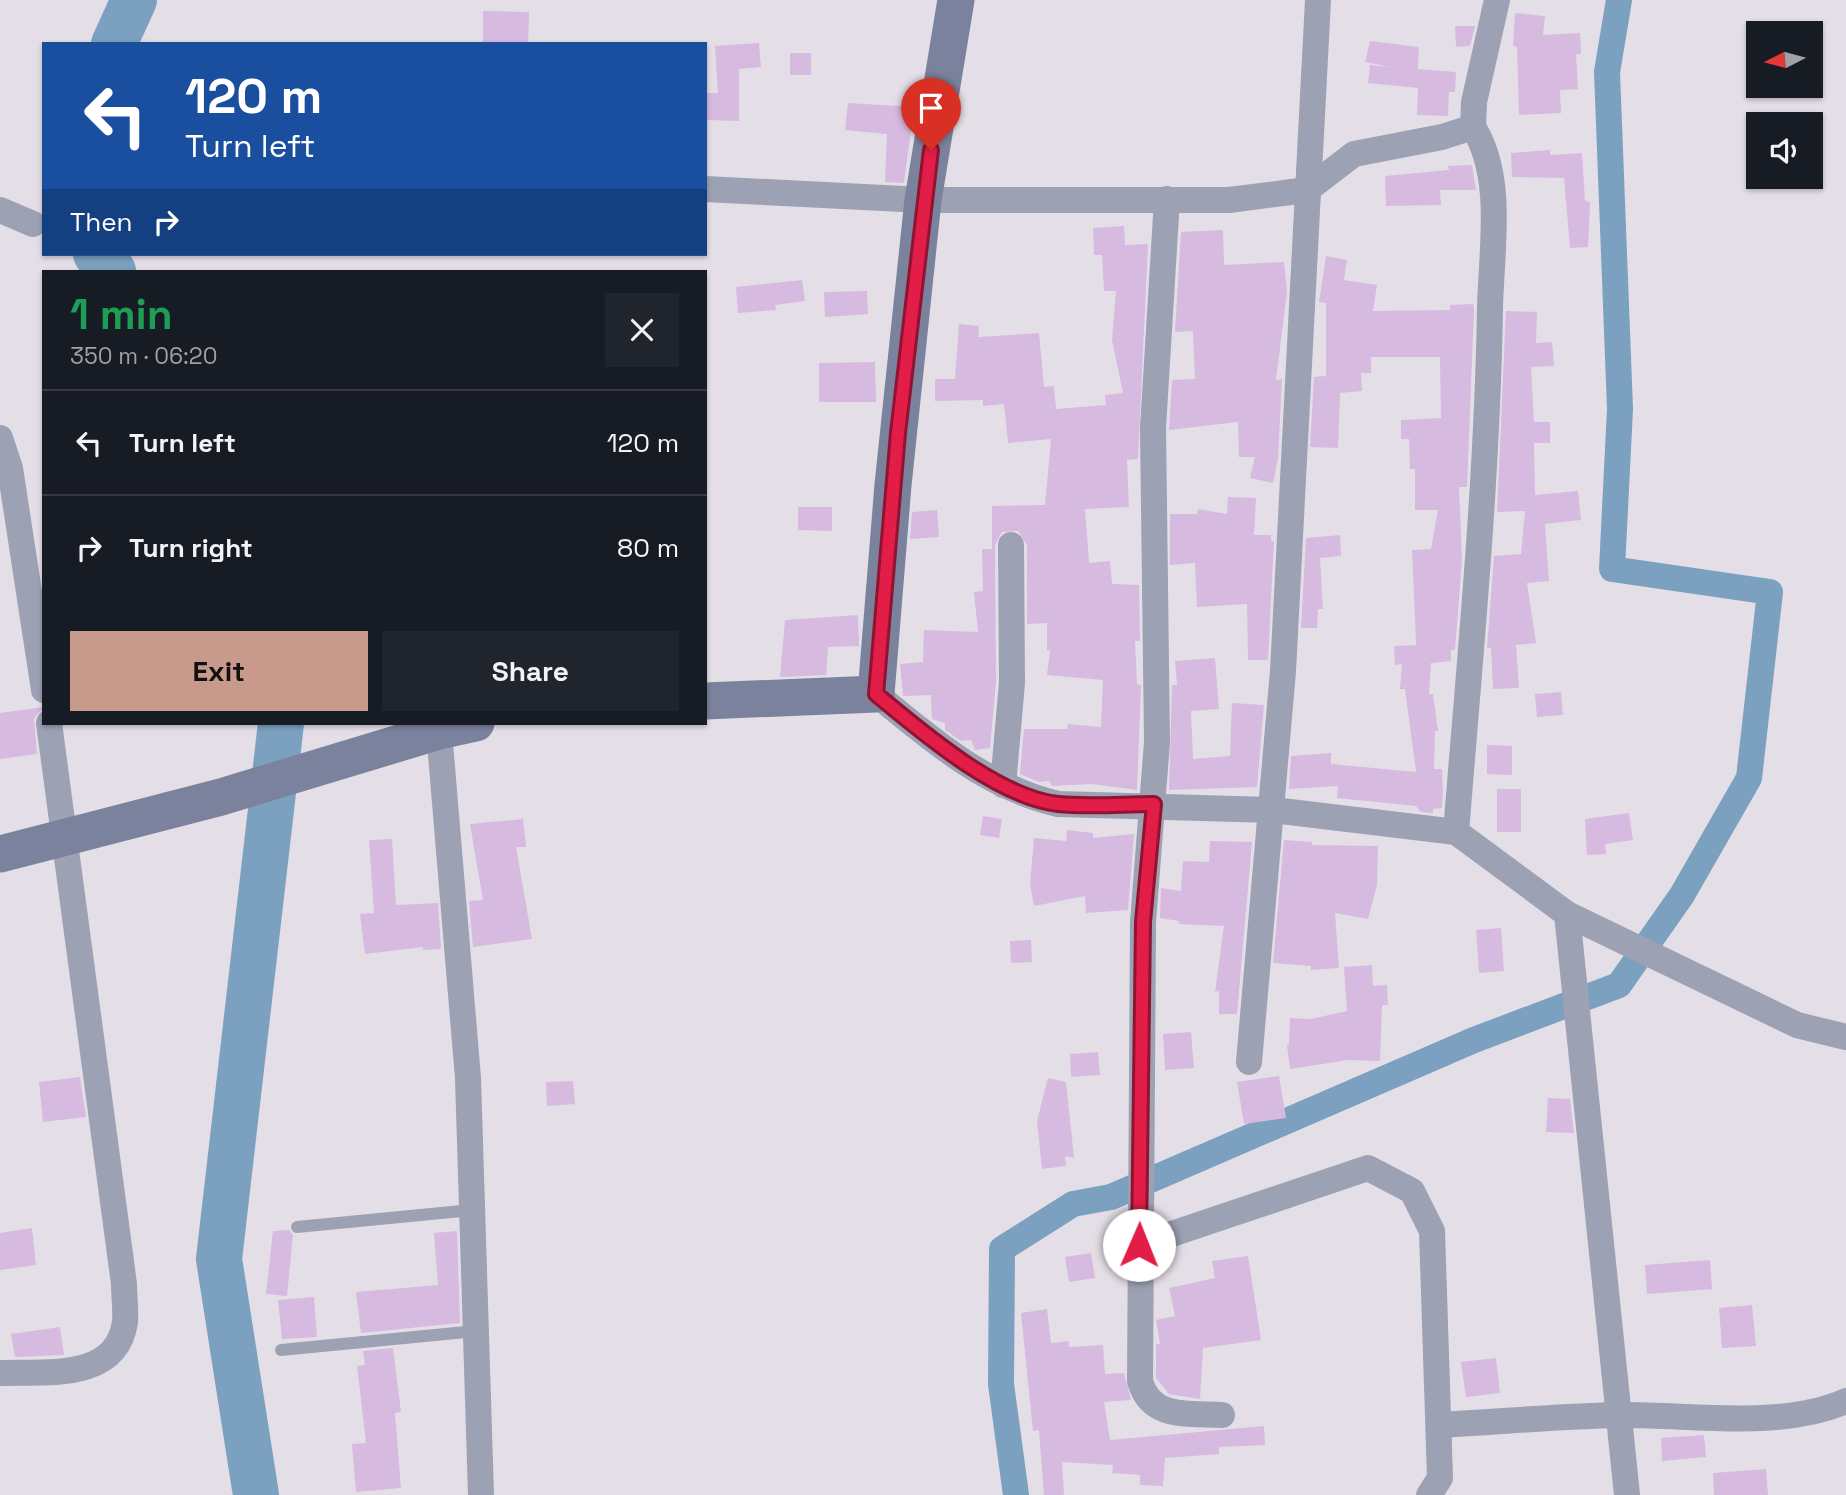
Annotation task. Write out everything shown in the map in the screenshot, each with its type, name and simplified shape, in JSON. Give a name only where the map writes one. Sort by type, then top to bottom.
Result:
[{"type":"street","points":[[876,694],[893,485],[923,200],[956,0]]},
{"type":"street","points":[[1249,1062],[1273,810],[1318,0]]},
{"type":"street","points":[[1456,832],[1488,437],[1492,197],[1485,147],[1473,127],[1474,102],[1497,0]]},
{"type":"street","points":[[707,189],[923,200],[1229,200],[1307,190],[1354,154],[1442,137],[1473,127]]},
{"type":"street","points":[[1167,198],[1153,428],[1157,729],[1154,804],[1143,922],[1139,1202],[1140,1381],[1144,1397],[1168,1411],[1222,1415]]},
{"type":"street","points":[[0,210],[33,224]]},
{"type":"street","points":[[0,438],[10,468],[42,677]]},
{"type":"street","points":[[1003,785],[1012,684],[1011,545]]},
{"type":"street","points":[[707,701],[876,694],[932,740],[1003,785],[1025,796],[1058,804],[1154,804],[1273,810],[1456,832],[1567,914],[1797,1025],[1846,1037]]},
{"type":"street","points":[[0,1373],[79,1370],[103,1363],[117,1343],[125,1323],[124,1284],[49,725]]},
{"type":"street","points":[[0,854],[221,797],[350,759],[439,727],[458,725]]},
{"type":"street","points":[[439,727],[468,1079],[481,1495]]},
{"type":"street","points":[[1567,914],[1628,1495]]},
{"type":"street","points":[[1139,1245],[1368,1168],[1392,1177],[1412,1191],[1432,1231],[1440,1478],[1429,1495]]},
{"type":"street","points":[[1439,1425],[1618,1415],[1784,1417],[1826,1410],[1846,1401]]},
{"type":"lane","points":[[297,1227],[472,1210]]},
{"type":"lane","points":[[281,1350],[476,1331]]},
{"type":"building","points":[[483,11],[529,12],[528,42],[483,42]]},
{"type":"building","points":[[1515,13],[1545,16],[1543,35],[1580,33],[1581,54],[1576,54],[1578,89],[1560,90],[1561,113],[1519,115],[1517,47],[1513,46]]},
{"type":"building","points":[[1455,26],[1475,26],[1470,46],[1456,47]]},
{"type":"building","points":[[1370,41],[1419,47],[1418,69],[1456,72],[1455,92],[1449,92],[1448,116],[1417,115],[1418,88],[1368,83],[1370,65],[1390,67],[1365,62]]},
{"type":"building","points":[[759,43],[761,67],[739,69],[739,121],[707,120],[707,93],[718,93],[715,46]]},
{"type":"building","points":[[790,53],[811,53],[811,75],[790,75]]},
{"type":"building","points":[[848,103],[914,107],[904,183],[885,182],[887,134],[845,130]]},
{"type":"building","points":[[1550,150],[1550,155],[1582,153],[1585,201],[1590,202],[1588,247],[1570,248],[1564,178],[1512,177],[1511,153]]},
{"type":"building","points":[[1472,165],[1476,190],[1440,190],[1441,205],[1386,206],[1385,176]]},
{"type":"building","points":[[1124,226],[1125,245],[1148,244],[1138,459],[1127,460],[1129,507],[1085,509],[1089,563],[1110,561],[1112,584],[1139,585],[1140,641],[1135,641],[1137,684],[1141,685],[1137,790],[1092,784],[1052,786],[1049,781],[1039,782],[1020,774],[1024,729],[1067,729],[1068,724],[1101,727],[1103,680],[1047,675],[1050,650],[1047,650],[1047,623],[1027,624],[1027,545],[1018,531],[1002,532],[995,545],[996,682],[990,748],[975,750],[971,740],[961,741],[945,730],[945,723],[932,719],[931,695],[903,696],[900,664],[923,662],[924,630],[978,632],[974,592],[983,591],[982,549],[992,549],[992,506],[1045,505],[1051,439],[1008,443],[1004,404],[983,406],[983,400],[935,401],[935,379],[955,379],[959,324],[979,326],[978,337],[1039,333],[1044,387],[1054,386],[1056,409],[1106,405],[1105,395],[1123,393],[1112,340],[1116,291],[1104,291],[1102,255],[1094,255],[1093,228]]},
{"type":"building","points":[[1223,230],[1224,265],[1284,262],[1287,292],[1276,380],[1282,379],[1278,459],[1273,483],[1250,478],[1255,457],[1239,457],[1238,422],[1169,430],[1172,380],[1195,379],[1193,331],[1175,332],[1181,232]]},
{"type":"building","points":[[1326,256],[1347,260],[1344,280],[1377,285],[1373,311],[1450,310],[1450,305],[1473,304],[1467,487],[1459,487],[1462,559],[1455,650],[1451,650],[1451,661],[1431,663],[1429,694],[1433,694],[1438,731],[1435,731],[1434,769],[1442,769],[1443,793],[1442,808],[1433,809],[1433,813],[1421,812],[1416,806],[1337,798],[1338,786],[1289,789],[1291,756],[1331,753],[1331,764],[1416,772],[1405,689],[1400,689],[1402,664],[1395,665],[1394,646],[1416,645],[1412,550],[1431,549],[1438,510],[1415,510],[1415,469],[1410,469],[1409,439],[1401,439],[1401,420],[1441,418],[1440,357],[1371,357],[1371,373],[1361,373],[1362,391],[1340,393],[1338,448],[1310,447],[1314,377],[1326,376],[1326,303],[1319,302]]},
{"type":"building","points":[[802,280],[805,301],[775,305],[776,310],[738,313],[736,287]]},
{"type":"building","points":[[867,291],[868,314],[825,317],[824,292]]},
{"type":"building","points":[[1506,311],[1537,312],[1536,343],[1552,342],[1554,366],[1531,367],[1534,422],[1550,422],[1550,443],[1534,443],[1535,495],[1578,491],[1581,520],[1545,524],[1549,581],[1527,583],[1536,643],[1516,645],[1519,688],[1493,689],[1491,648],[1487,648],[1494,556],[1521,554],[1525,511],[1497,512]]},
{"type":"building","points":[[875,362],[876,402],[819,402],[819,363]]},
{"type":"building","points":[[1228,497],[1256,498],[1254,535],[1271,535],[1271,541],[1274,541],[1268,660],[1248,660],[1247,604],[1197,607],[1195,563],[1170,565],[1170,514],[1197,514],[1198,509],[1227,514]]},
{"type":"building","points":[[798,507],[832,507],[832,531],[798,530]]},
{"type":"building","points":[[937,510],[939,537],[910,539],[912,512]]},
{"type":"building","points":[[1340,535],[1341,556],[1320,558],[1323,609],[1318,609],[1317,628],[1301,628],[1306,538]]},
{"type":"building","points":[[858,615],[859,646],[828,647],[826,675],[780,677],[785,620]]},
{"type":"building","points":[[1215,658],[1219,709],[1191,711],[1193,759],[1230,756],[1232,703],[1264,705],[1257,787],[1169,790],[1172,685],[1177,685],[1175,661]]},
{"type":"building","points":[[1561,692],[1563,715],[1537,717],[1535,694]]},
{"type":"building","points":[[42,707],[34,718],[37,754],[0,759],[0,713]]},
{"type":"building","points":[[1487,745],[1512,746],[1512,775],[1487,774]]},
{"type":"building","points":[[1497,789],[1521,789],[1521,832],[1497,832]]},
{"type":"building","points":[[1629,813],[1633,840],[1605,844],[1606,854],[1587,855],[1585,819]]},
{"type":"building","points":[[983,816],[1002,819],[999,838],[980,835]]},
{"type":"building","points":[[523,819],[526,847],[516,847],[532,939],[473,947],[469,901],[483,900],[470,824]]},
{"type":"building","points":[[1067,830],[1093,833],[1093,838],[1134,834],[1128,910],[1086,913],[1085,896],[1034,906],[1030,884],[1034,838],[1066,841]]},
{"type":"building","points":[[392,839],[396,905],[438,903],[441,949],[423,950],[423,947],[365,954],[360,914],[374,913],[369,840]]},
{"type":"building","points":[[1284,840],[1312,842],[1312,845],[1378,846],[1377,885],[1368,919],[1335,913],[1339,968],[1311,970],[1311,966],[1273,963]]},
{"type":"building","points":[[1210,841],[1252,842],[1237,1014],[1219,1014],[1219,991],[1215,992],[1224,926],[1179,924],[1179,921],[1160,918],[1161,888],[1181,891],[1183,861],[1209,862]]},
{"type":"building","points":[[1501,928],[1504,971],[1479,973],[1476,930]]},
{"type":"building","points":[[1031,940],[1032,962],[1011,963],[1010,941]]},
{"type":"building","points":[[1372,965],[1373,986],[1387,985],[1388,1005],[1382,1005],[1380,1061],[1348,1060],[1290,1069],[1287,1045],[1290,1018],[1311,1019],[1347,1011],[1344,967]]},
{"type":"building","points":[[1191,1032],[1194,1068],[1165,1070],[1163,1034]]},
{"type":"building","points":[[1098,1052],[1100,1075],[1071,1077],[1070,1054]]},
{"type":"building","points":[[1279,1076],[1286,1118],[1244,1124],[1237,1082]]},
{"type":"building","points":[[80,1077],[86,1117],[43,1122],[39,1082]]},
{"type":"building","points":[[1048,1078],[1066,1082],[1074,1158],[1065,1156],[1066,1166],[1042,1169],[1037,1121]]},
{"type":"building","points":[[573,1081],[575,1104],[547,1106],[546,1082]]},
{"type":"building","points":[[1548,1098],[1570,1099],[1574,1133],[1546,1132]]},
{"type":"building","points":[[32,1228],[36,1265],[0,1270],[0,1233]]},
{"type":"building","points":[[289,1230],[293,1235],[287,1296],[266,1294],[273,1231]]},
{"type":"building","points":[[457,1231],[460,1323],[361,1333],[356,1292],[438,1285],[434,1233]]},
{"type":"building","points":[[1091,1253],[1095,1278],[1069,1282],[1065,1257]]},
{"type":"building","points":[[1248,1256],[1261,1340],[1203,1348],[1200,1399],[1169,1394],[1156,1378],[1156,1344],[1160,1344],[1156,1320],[1175,1316],[1169,1288],[1215,1278],[1212,1261]]},
{"type":"building","points":[[1710,1260],[1712,1289],[1647,1294],[1645,1265]]},
{"type":"building","points":[[314,1297],[317,1337],[282,1339],[278,1300]]},
{"type":"building","points":[[1752,1305],[1756,1346],[1722,1348],[1719,1308]]},
{"type":"building","points":[[1047,1309],[1051,1343],[1069,1341],[1069,1347],[1103,1345],[1105,1374],[1124,1373],[1131,1400],[1104,1402],[1110,1440],[1264,1426],[1265,1445],[1219,1447],[1219,1454],[1165,1458],[1163,1486],[1140,1485],[1140,1475],[1112,1473],[1113,1465],[1062,1462],[1064,1495],[1044,1495],[1039,1430],[1033,1431],[1021,1313]]},
{"type":"building","points":[[60,1327],[64,1355],[15,1357],[11,1334]]},
{"type":"building","points":[[393,1348],[401,1412],[395,1413],[401,1488],[356,1492],[352,1444],[366,1443],[357,1366],[365,1365],[363,1351]]},
{"type":"building","points":[[1496,1358],[1500,1393],[1466,1397],[1461,1362]]},
{"type":"building","points":[[1704,1435],[1706,1457],[1662,1461],[1661,1438]]},
{"type":"building","points":[[1766,1469],[1768,1495],[1714,1495],[1713,1473]]},
{"type":"waterway","points":[[115,42],[134,0]]},
{"type":"waterway","points":[[1016,1495],[1001,1384],[1002,1249],[1073,1204],[1111,1197],[1474,1040],[1619,985],[1682,895],[1749,778],[1770,592],[1612,569],[1620,409],[1607,72],[1619,0]]},
{"type":"waterway","points":[[98,256],[112,270]]},
{"type":"waterway","points":[[256,1495],[219,1259],[281,725]]},
{"type":"route","points":[[931,150],[923,200],[898,433],[876,694],[932,740],[1025,796],[1058,804],[1154,804],[1143,922],[1139,1245]]}]
